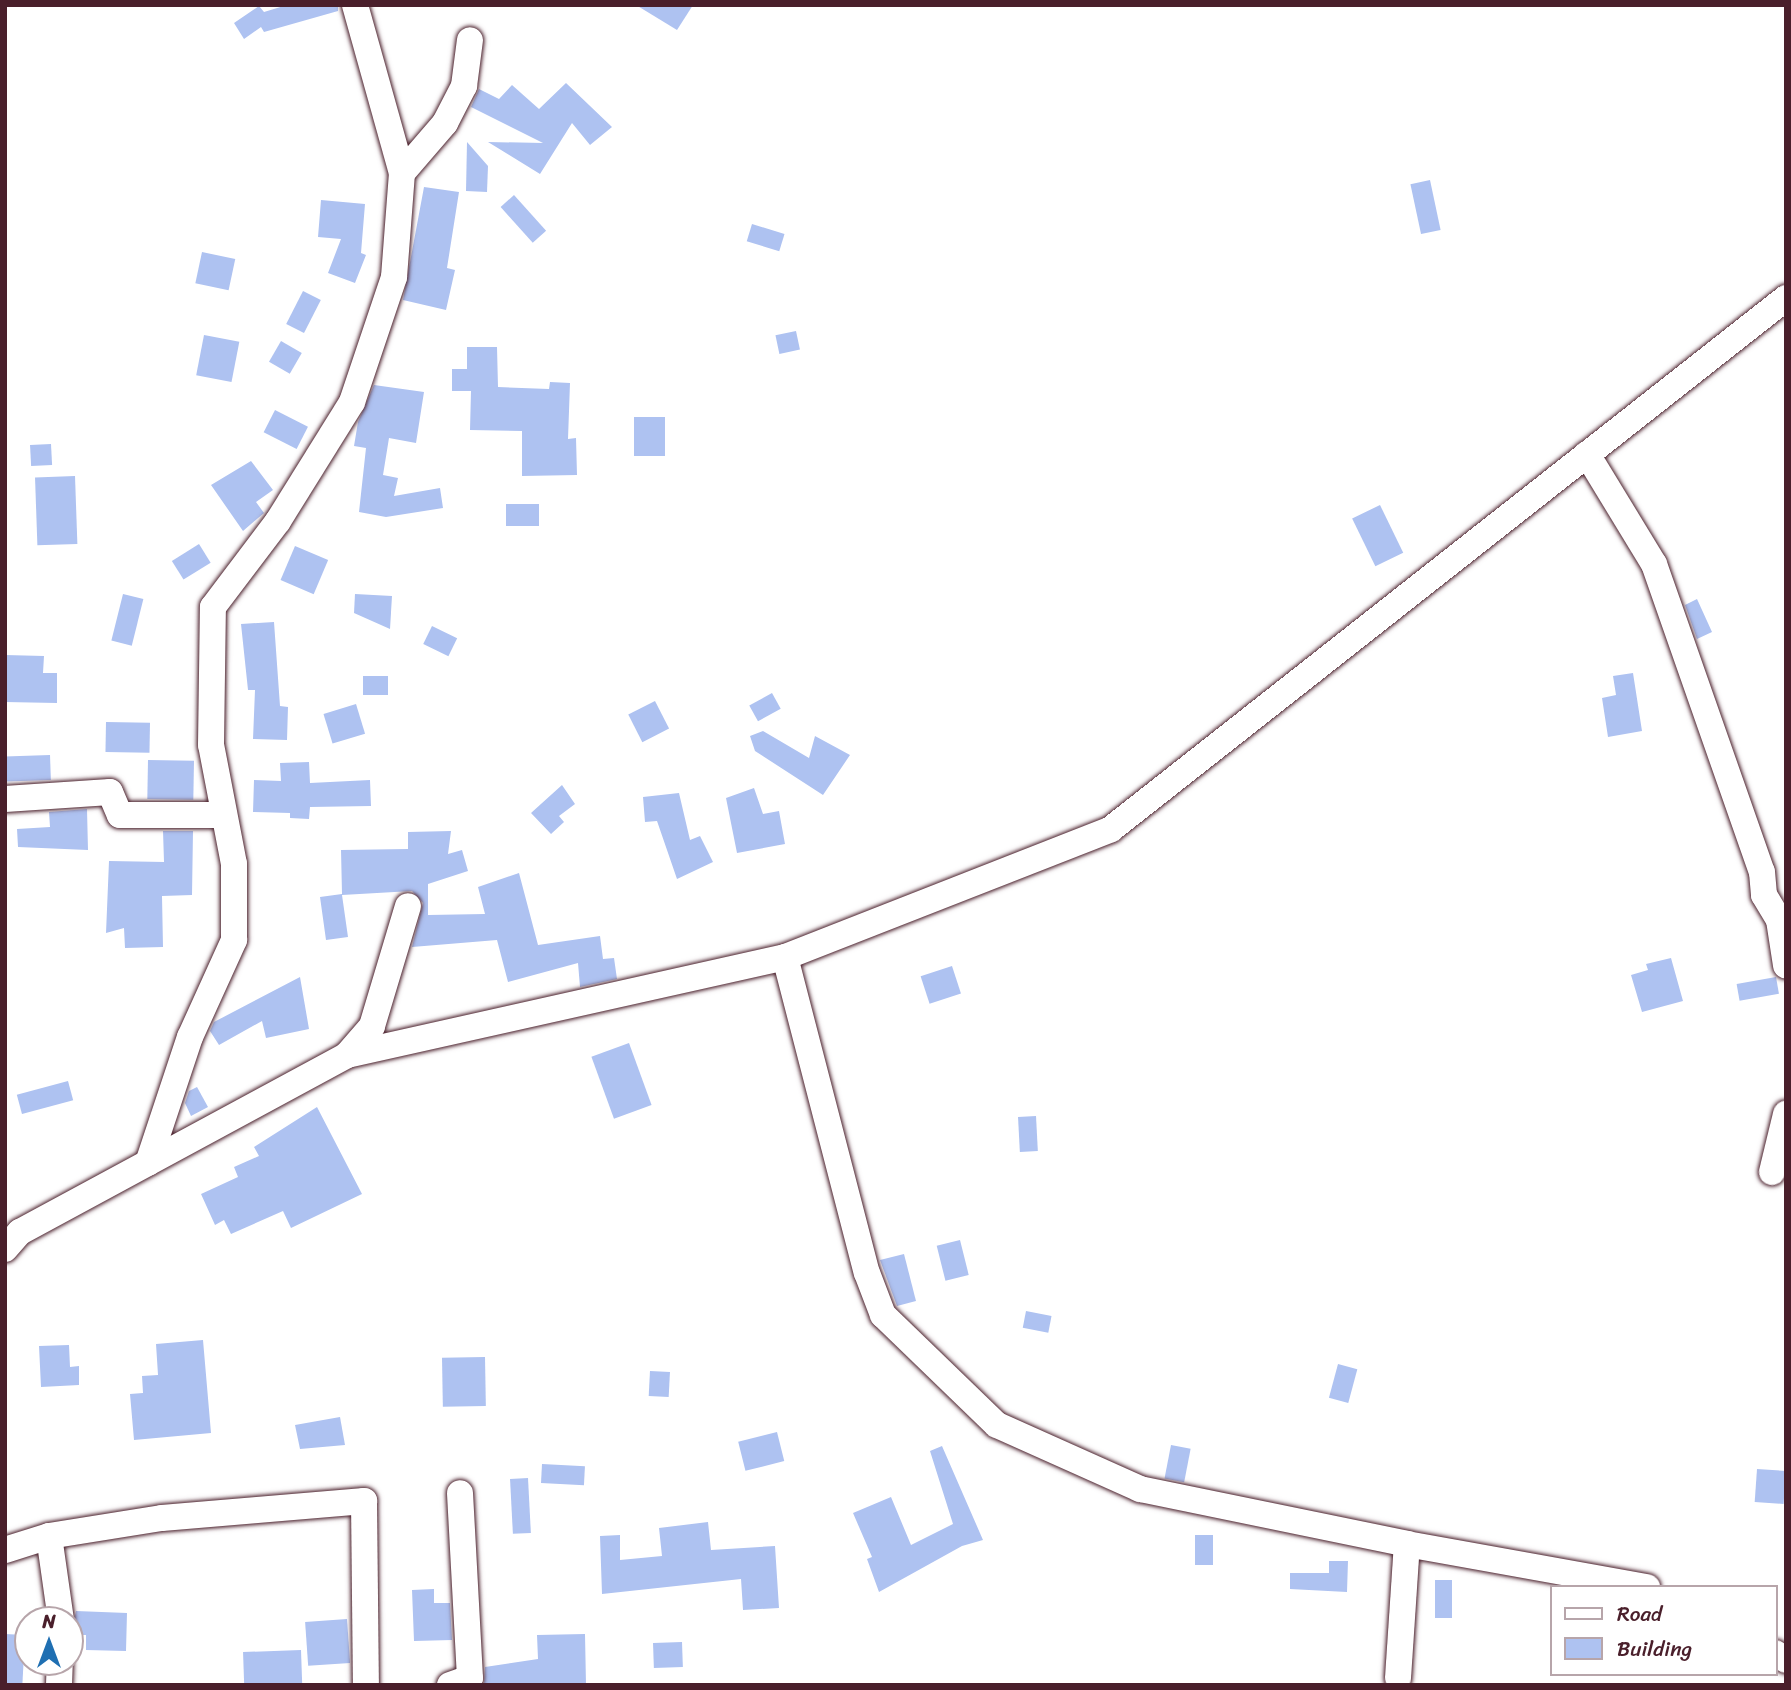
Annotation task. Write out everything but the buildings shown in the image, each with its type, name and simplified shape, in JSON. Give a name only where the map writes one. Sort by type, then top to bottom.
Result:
[{"type":"street","points":[[148,1163],[190,1037],[234,940],[234,864],[211,745],[213,607],[278,521],[352,402],[394,277],[402,173],[355,5]]},
{"type":"street","points":[[402,173],[445,123],[464,86],[470,40]]},
{"type":"street","points":[[5,1250],[20,1232],[347,1055],[785,957],[1111,829],[1786,298]]},
{"type":"street","points":[[1587,454],[1654,564],[1762,872],[1764,895],[1779,920],[1786,965]]},
{"type":"street","points":[[5,799],[110,792],[120,815],[224,815]]},
{"type":"street","points":[[347,1055],[372,1026],[408,906]]},
{"type":"street","points":[[785,957],[867,1273],[883,1315],[997,1425],[1140,1489],[1407,1544],[1636,1585]]},
{"type":"street","points":[[1772,1172],[1786,1114]]},
{"type":"street","points":[[450,1685],[470,1678],[460,1493]]},
{"type":"street","points":[[5,1550],[49,1536],[162,1518],[364,1502],[366,1685]]},
{"type":"street","points":[[49,1536],[59,1606]]},
{"type":"street","points":[[1398,1678],[1407,1544]]}]
